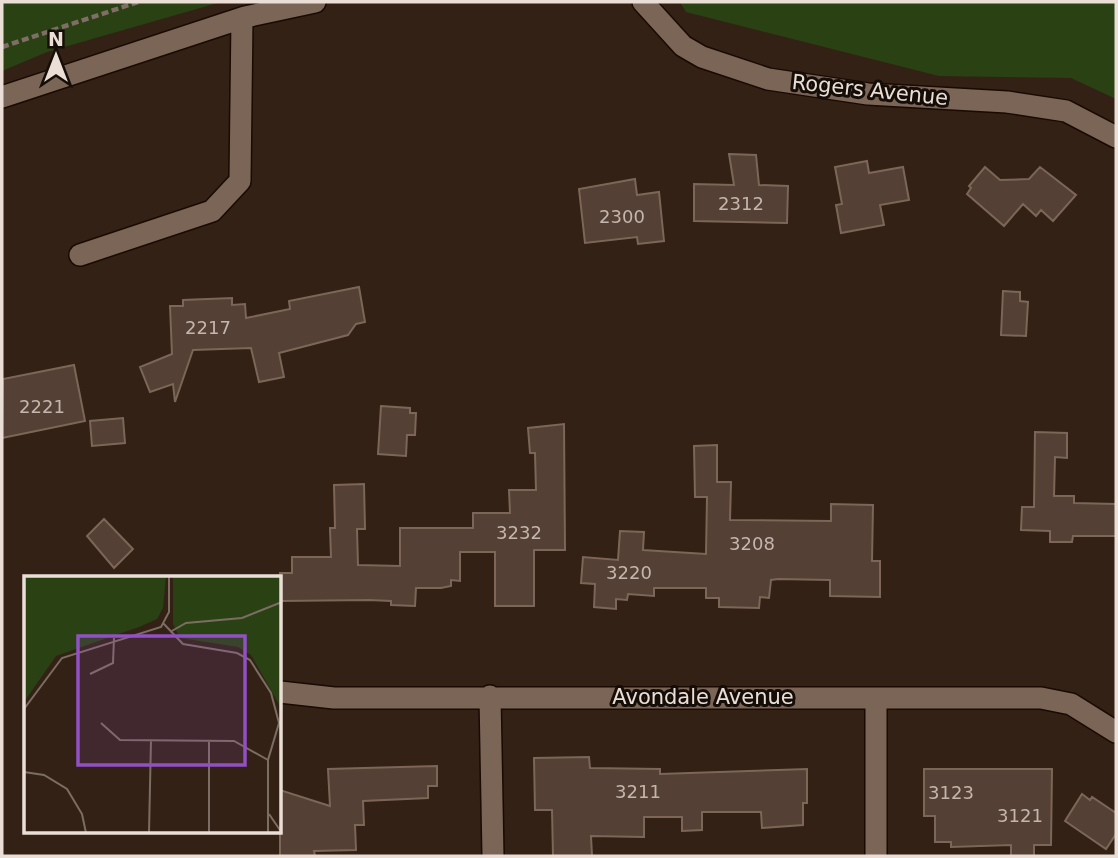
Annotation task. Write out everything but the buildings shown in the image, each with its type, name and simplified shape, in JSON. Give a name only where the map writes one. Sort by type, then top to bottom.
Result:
[{"type":"street","points":[[2,97],[242,18],[314,2]]},
{"type":"street","name":"Rogers Avenue","points":[[643,2],[683,46],[702,57],[768,79],[868,94],[1007,102],[1066,111],[1116,137]]},
{"type":"street","points":[[80,255],[212,211],[240,181],[242,18]]},
{"type":"street","name":"Avondale Avenue","points":[[282,693],[334,698],[1041,698],[1071,704],[1116,732]]},
{"type":"street","points":[[490,696],[493,856]]},
{"type":"street","points":[[876,698],[876,856]]},
{"type":"path","points":[[2,47],[138,2]]},
{"type":"green space","points":[[2,2],[221,2],[47,52],[2,71]]},
{"type":"green space","points":[[680,2],[1116,2],[1116,99],[1071,78],[939,76],[686,12]]}]
